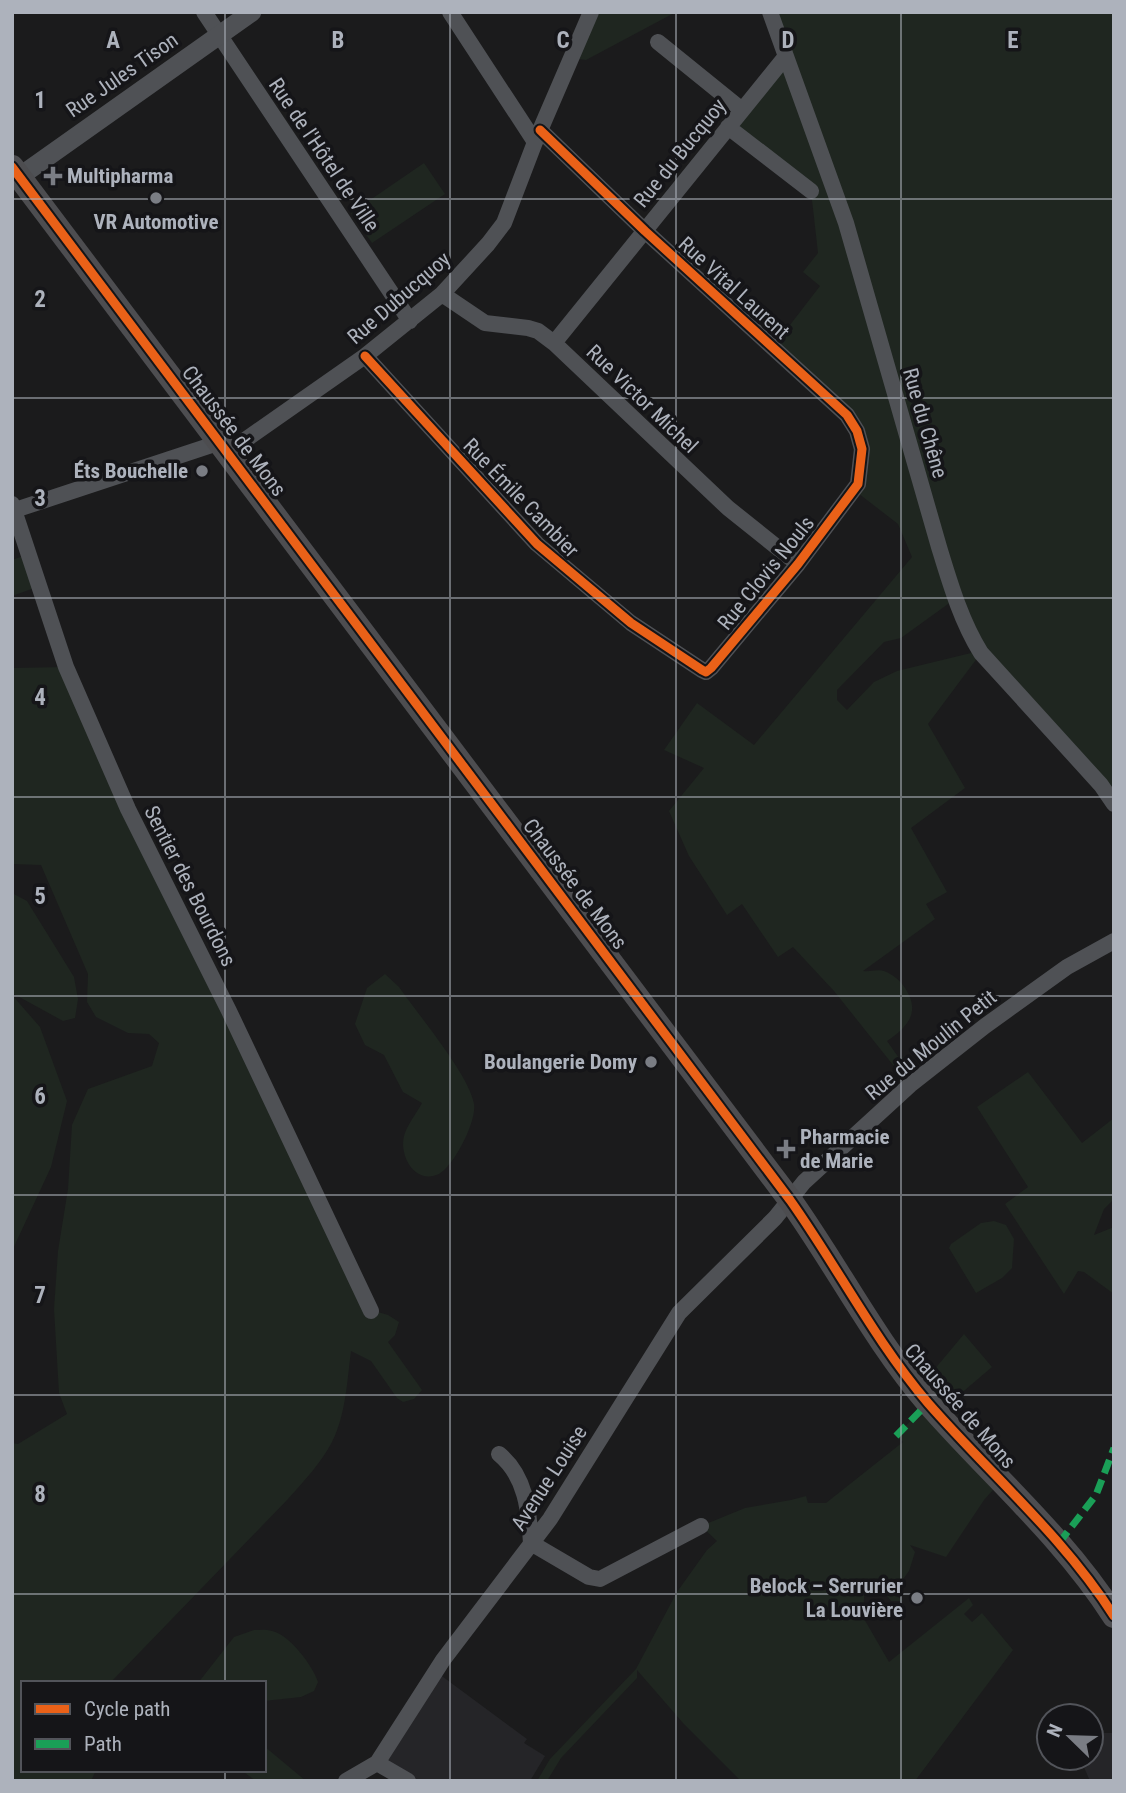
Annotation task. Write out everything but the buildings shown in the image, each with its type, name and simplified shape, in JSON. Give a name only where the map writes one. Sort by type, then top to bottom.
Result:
[{"type":"main road","name":"Chaussée de Mons","points":[[16,172],[790,1199],[905,1374],[1059,1543],[1096,1587],[1114,1616]]},
{"type":"street","name":"Rue de l'Hôtel de Ville","points":[[204,12],[410,321]]},
{"type":"street","name":"Rue Jules Tison","points":[[16,172],[252,12]]},
{"type":"street","name":"Rue Vital Laurent","points":[[450,12],[538,136],[847,415],[857,431],[862,449],[861,474],[854,490]]},
{"type":"street","name":"Rue Dubucquoy","points":[[13,507],[224,447],[366,356],[442,294],[504,223],[591,12]]},
{"type":"street","name":"Rue du Chêne","points":[[771,12],[846,223],[939,547],[955,599],[971,636],[981,653],[1086,768],[1114,804]]},
{"type":"street","points":[[658,42],[742,110]]},
{"type":"street","name":"Rue du Bucquoy","points":[[554,343],[786,56]]},
{"type":"street","points":[[728,127],[811,191]]},
{"type":"street","name":"Rue Victor Michel","points":[[442,294],[485,323],[528,328],[554,343],[728,508],[798,564]]},
{"type":"street","name":"Rue Émile Cambier","points":[[366,356],[537,544],[631,622],[702,670]]},
{"type":"street","name":"Rue Clovis Nouls","points":[[702,670],[706,672],[711,668],[798,564],[854,490]]},
{"type":"street","name":"Sentier des Bourdons","points":[[13,507],[66,667],[128,809],[229,1011],[371,1311]]},
{"type":"street","name":"Rue du Moulin Petit","points":[[790,1199],[804,1182],[909,1085],[1067,967],[1114,941]]},
{"type":"street","name":"Avenue Louise","points":[[346,1781],[377,1763],[443,1660],[550,1519],[674,1320],[775,1218],[790,1199]]},
{"type":"street","points":[[499,1454],[510,1464],[527,1499],[531,1543],[589,1577],[600,1579],[701,1526]]},
{"type":"street","points":[[377,1763],[408,1781]]},
{"type":"shaded area","points":[[591,12],[676,12],[586,60],[579,59],[574,55]]},
{"type":"shaded area","points":[[770,12],[1114,12],[1114,804],[981,653],[928,724],[965,788],[911,828],[947,892],[926,904],[935,919],[863,971],[882,970],[890,974],[901,983],[910,997],[910,1018],[901,1030],[887,1041],[899,1058],[902,1057],[906,1061],[897,1070],[834,991],[793,947],[778,957],[742,904],[727,915],[689,856],[669,811],[704,768],[664,750],[697,703],[754,745],[912,557],[898,524],[854,490],[860,439],[773,347],[820,286],[803,272],[818,253],[811,191],[728,127],[786,56]],"holes":[[[955,599],[970,636],[971,653],[897,671],[874,682],[847,710],[837,700],[837,690],[884,642],[901,638]]]},
{"type":"shaded area","points":[[424,163],[445,194],[372,243],[351,213]]},
{"type":"shaded area","points":[[29,554],[40,586],[12,596],[12,560]]},
{"type":"shaded area","points":[[66,667],[371,1310],[388,1315],[399,1322],[395,1335],[388,1342],[422,1390],[414,1399],[403,1402],[397,1398],[371,1361],[351,1351],[337,1431],[317,1465],[288,1499],[112,1681],[21,1681],[21,1772],[95,1772],[91,1781],[12,1781],[12,1443],[18,1444],[67,1414],[59,1393],[54,1309],[58,1251],[68,1189],[72,1125],[88,1089],[152,1066],[159,1043],[149,1034],[128,1033],[96,1017],[87,1002],[88,974],[41,865],[12,864],[12,668]]},
{"type":"shaded area","points":[[12,893],[27,901],[74,977],[78,999],[75,1018],[63,1021],[12,993]]},
{"type":"shaded area","points":[[385,974],[399,987],[442,1045],[463,1078],[474,1104],[468,1132],[451,1162],[439,1174],[423,1176],[411,1167],[407,1160],[403,1144],[405,1132],[422,1103],[403,1092],[384,1055],[365,1045],[355,1024],[367,988]]},
{"type":"shaded area","points":[[12,995],[40,1027],[67,1101],[51,1167],[12,1251]]},
{"type":"shaded area","points":[[1028,1072],[1082,1143],[1114,1118],[1114,1199],[1104,1209],[1094,1235],[1114,1227],[1114,1294],[1084,1272],[1078,1271],[1064,1294],[1005,1204],[1028,1187],[977,1107]]},
{"type":"shaded area","points":[[994,1221],[1006,1225],[1014,1239],[1012,1268],[1002,1278],[976,1293],[949,1248],[981,1223]]},
{"type":"shaded area","points":[[964,1334],[992,1367],[938,1413],[1001,1481],[984,1500],[946,1557],[910,1545],[915,1552],[909,1571],[893,1593],[903,1601],[891,1601],[880,1586],[865,1580],[863,1617],[889,1662],[969,1598],[973,1605],[964,1614],[972,1622],[982,1613],[1013,1650],[915,1781],[741,1781],[683,1723],[637,1670],[637,1678],[561,1758],[547,1781],[537,1781],[550,1759],[636,1669],[677,1592],[707,1550],[717,1541],[701,1526],[745,1508],[806,1496],[808,1503],[826,1503],[903,1442],[896,1436],[928,1403],[918,1389]]},
{"type":"shaded area","points":[[254,1630],[279,1633],[293,1644],[306,1660],[318,1682],[314,1691],[301,1697],[266,1701],[266,1681],[200,1681],[234,1637]]},
{"type":"shaded area","points":[[435,1671],[527,1739],[524,1743],[545,1756],[530,1781],[408,1781],[380,1764]]},
{"type":"shaded area","points":[[1105,1733],[1114,1733],[1114,1781],[1090,1781],[1086,1772],[1105,1772]]},
{"type":"shaded area","points":[[266,1748],[306,1781],[256,1781],[244,1772],[266,1772]]},
{"type":"marked path","points":[[896,1436],[928,1403]]},
{"type":"marked path","points":[[1059,1543],[1096,1495],[1114,1448]]},
{"type":"cycle path","points":[[365,356],[537,544],[631,623],[706,672],[798,564],[858,484],[862,449],[857,431],[847,415],[645,231],[540,130]]},
{"type":"cycle path","points":[[12,167],[790,1200],[873,1329],[909,1379],[928,1403],[1049,1532],[1114,1616]]},
{"type":"place","name":"Multipharma","points":[[53,176]]},
{"type":"place","name":"VR Automotive","points":[[156,198]]},
{"type":"place","name":"Éts Bouchelle","points":[[202,471]]},
{"type":"place","name":"Boulangerie Domy","points":[[651,1062]]},
{"type":"place","name":"Pharmacie de Marie","points":[[786,1149]]},
{"type":"place","name":"Belock – Serrurier La Louvière","points":[[917,1598]]}]
